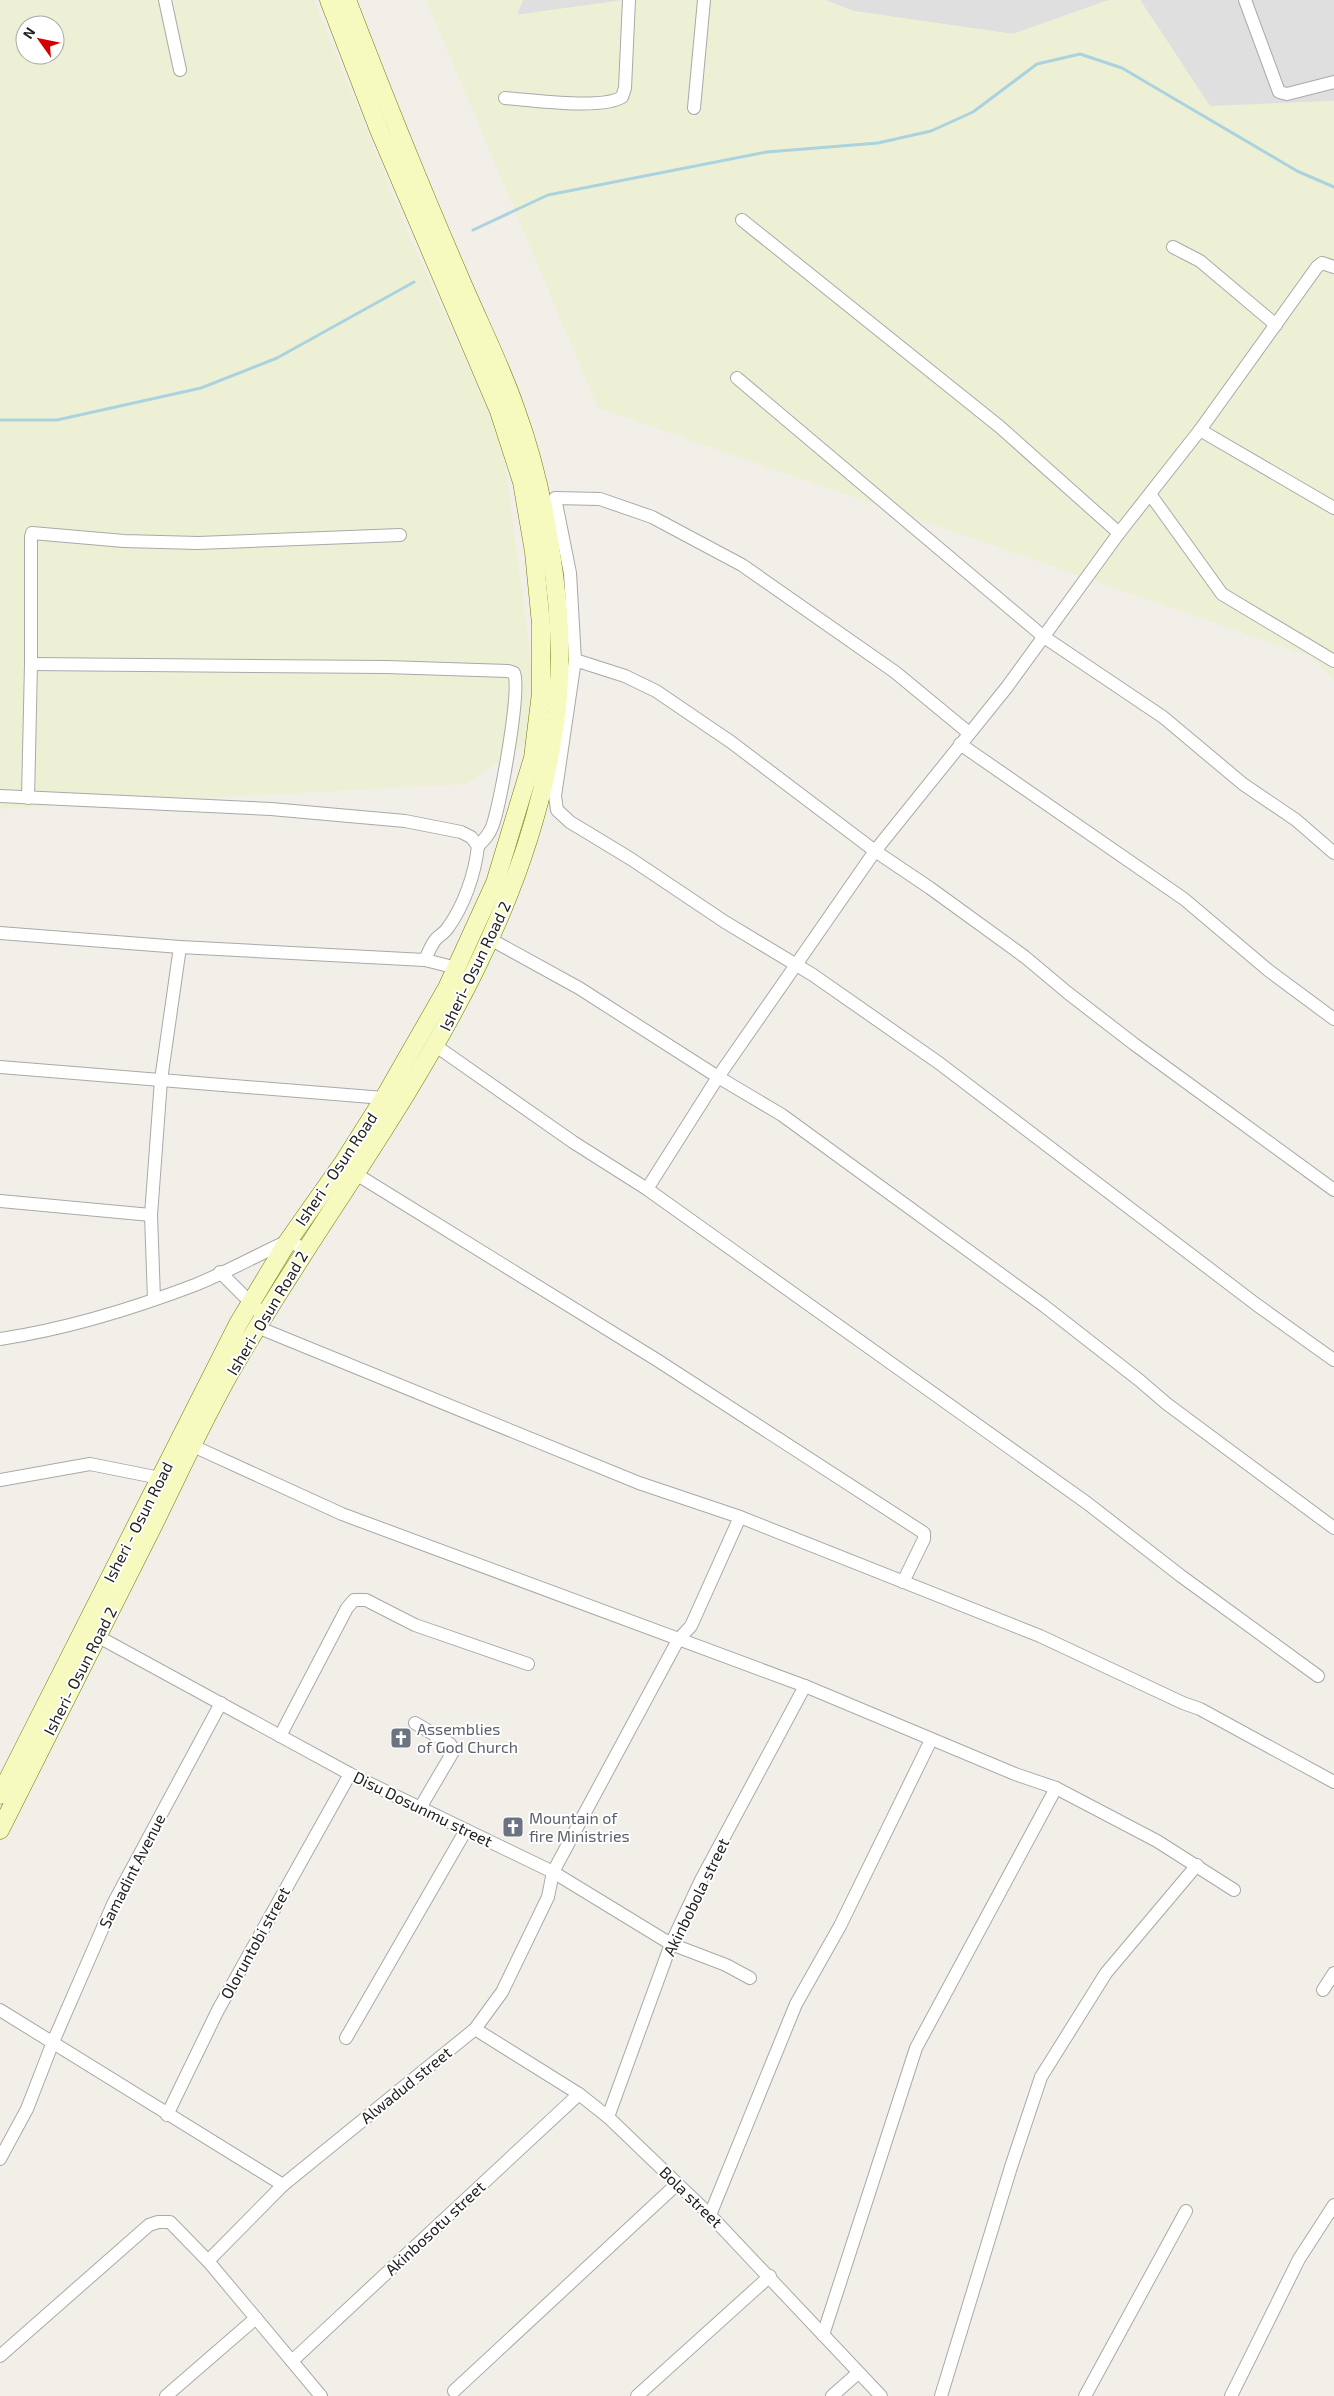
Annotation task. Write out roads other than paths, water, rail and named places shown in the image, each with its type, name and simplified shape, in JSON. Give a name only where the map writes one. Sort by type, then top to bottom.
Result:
[{"type":"main road","name":"Isheri - Osun Road","points":[[0,1795],[250,1303],[288,1241],[343,1163],[384,1098],[457,968],[495,883],[533,758],[541,693],[541,624],[535,561],[522,482],[499,411],[379,130],[328,0]]},
{"type":"main road","name":"Isheri- Osun Road 2","points":[[0,1830],[228,1377],[305,1249],[356,1174],[436,1046],[503,912],[529,840],[540,801],[558,694],[558,650],[551,549],[538,478],[515,405],[395,124],[347,0]]},
{"type":"street","points":[[165,0],[180,70]]},
{"type":"street","points":[[505,98],[584,103],[616,101],[622,97],[625,88],[629,0]]},
{"type":"street","points":[[694,108],[704,0]]},
{"type":"street","points":[[1245,0],[1279,92],[1287,94],[1334,82]]},
{"type":"street","points":[[742,220],[1000,427],[1119,533]]},
{"type":"street","points":[[1174,247],[1200,261],[1276,324]]},
{"type":"street","points":[[647,1189],[718,1077],[875,851],[1044,637],[1119,533],[1200,430],[1317,267],[1322,263],[1334,267]]},
{"type":"street","points":[[737,378],[1044,637],[1163,717],[1243,784],[1296,820],[1334,853]]},
{"type":"street","points":[[1200,430],[1334,508]]},
{"type":"street","points":[[1150,494],[1222,594],[1334,661]]},
{"type":"street","points":[[969,733],[895,672],[742,565],[652,517],[600,499],[556,498],[571,582],[576,660],[556,796],[557,810],[570,822],[631,859],[725,922],[796,964],[939,1063],[1257,1305],[1334,1360]]},
{"type":"street","points":[[28,798],[31,664],[30,537],[35,532],[124,541],[198,543],[400,535]]},
{"type":"street","points":[[576,660],[625,676],[656,692],[731,742],[875,851],[1025,956],[1068,993],[1134,1044],[1334,1190]]},
{"type":"street","points":[[31,664],[454,668],[508,671],[514,674],[516,684],[512,727],[492,827],[478,846],[466,894],[452,920],[433,944],[425,960]]},
{"type":"street","points":[[960,744],[1184,899],[1268,970],[1334,1019]]},
{"type":"street","points":[[0,796],[271,809],[405,821],[461,832],[471,837],[478,846]]},
{"type":"street","points":[[0,933],[180,947],[425,960],[457,968]]},
{"type":"street","points":[[490,938],[579,988],[718,1077],[782,1115],[1036,1300],[1167,1404],[1334,1528]]},
{"type":"street","points":[[154,1299],[151,1215],[161,1080],[180,947]]},
{"type":"street","points":[[436,1046],[573,1142],[647,1189],[1087,1503],[1188,1582],[1318,1676]]},
{"type":"street","points":[[0,1067],[384,1098]]},
{"type":"street","points":[[356,1174],[657,1360],[924,1533],[924,1539],[903,1582]]},
{"type":"street","points":[[0,1202],[151,1215]]},
{"type":"street","points":[[0,1339],[26,1335],[108,1315],[195,1284],[288,1241],[305,1249]]},
{"type":"street","points":[[220,1272],[250,1303],[260,1322],[639,1483],[740,1517],[1040,1636],[1200,1709],[1334,1782]]},
{"type":"street","points":[[193,1446],[342,1514],[805,1686],[931,1740],[1015,1774],[1056,1788],[1110,1815],[1197,1865],[1234,1890]]},
{"type":"street","points":[[0,1480],[90,1464],[160,1478]]},
{"type":"street","name":"Alwadud street","points":[[208,2261],[283,2185],[475,2029],[502,1992],[548,1897],[553,1872],[678,1640],[691,1626],[740,1517]]},
{"type":"street","points":[[280,1736],[347,1608],[354,1600],[366,1600],[415,1625],[528,1664]]},
{"type":"street","name":"Disu Dosunmu street","points":[[97,1636],[350,1774],[553,1872],[671,1944],[726,1964],[750,1978]]},
{"type":"street","name":"Akinbobola street","points":[[608,2117],[671,1944],[701,1880],[805,1686]]},
{"type":"street","name":"Samadint Avenue","points":[[0,2159],[27,2109],[53,2042],[114,1902],[221,1703]]},
{"type":"street","points":[[415,1723],[450,1744],[454,1750],[420,1808]]},
{"type":"street","points":[[710,2215],[796,2004],[840,1926],[931,1740]]},
{"type":"street","name":"Oloruntobi street","points":[[167,2115],[218,2010],[350,1774]]},
{"type":"street","points":[[823,2335],[916,2048],[1056,1788]]},
{"type":"street","points":[[346,2038],[466,1830]]},
{"type":"street","points":[[941,2396],[1011,2167],[1041,2077],[1106,1973],[1197,1865]]},
{"type":"street","points":[[1323,1990],[1334,1973]]},
{"type":"street","points":[[0,2010],[283,2185]]},
{"type":"street","name":"Bola street","points":[[475,2029],[579,2094],[608,2117],[710,2215],[770,2276],[881,2396]]},
{"type":"street","name":"Akinbosotu street","points":[[292,2361],[579,2094]]},
{"type":"street","points":[[454,2391],[677,2184]]},
{"type":"street","points":[[1231,2396],[1299,2259],[1334,2205]]},
{"type":"street","points":[[1085,2396],[1186,2211]]},
{"type":"street","points":[[0,2356],[150,2225],[158,2222],[170,2222],[208,2261],[322,2396]]},
{"type":"street","points":[[637,2396],[770,2276]]},
{"type":"street","points":[[166,2396],[256,2318]]},
{"type":"street","points":[[832,2396],[858,2373]]},
{"type":"waterway","points":[[473,230],[548,195],[767,152],[878,143],[931,131],[973,112],[1037,64],[1080,54],[1122,68],[1297,171],[1334,187]]},
{"type":"waterway","points":[[0,420],[57,420],[201,388],[277,358],[414,282]]},
{"type":"place","name":"Assemblies of God Church","points":[[401,1738]]},
{"type":"place","name":"Mountain of fire Ministries","points":[[513,1827]]}]
